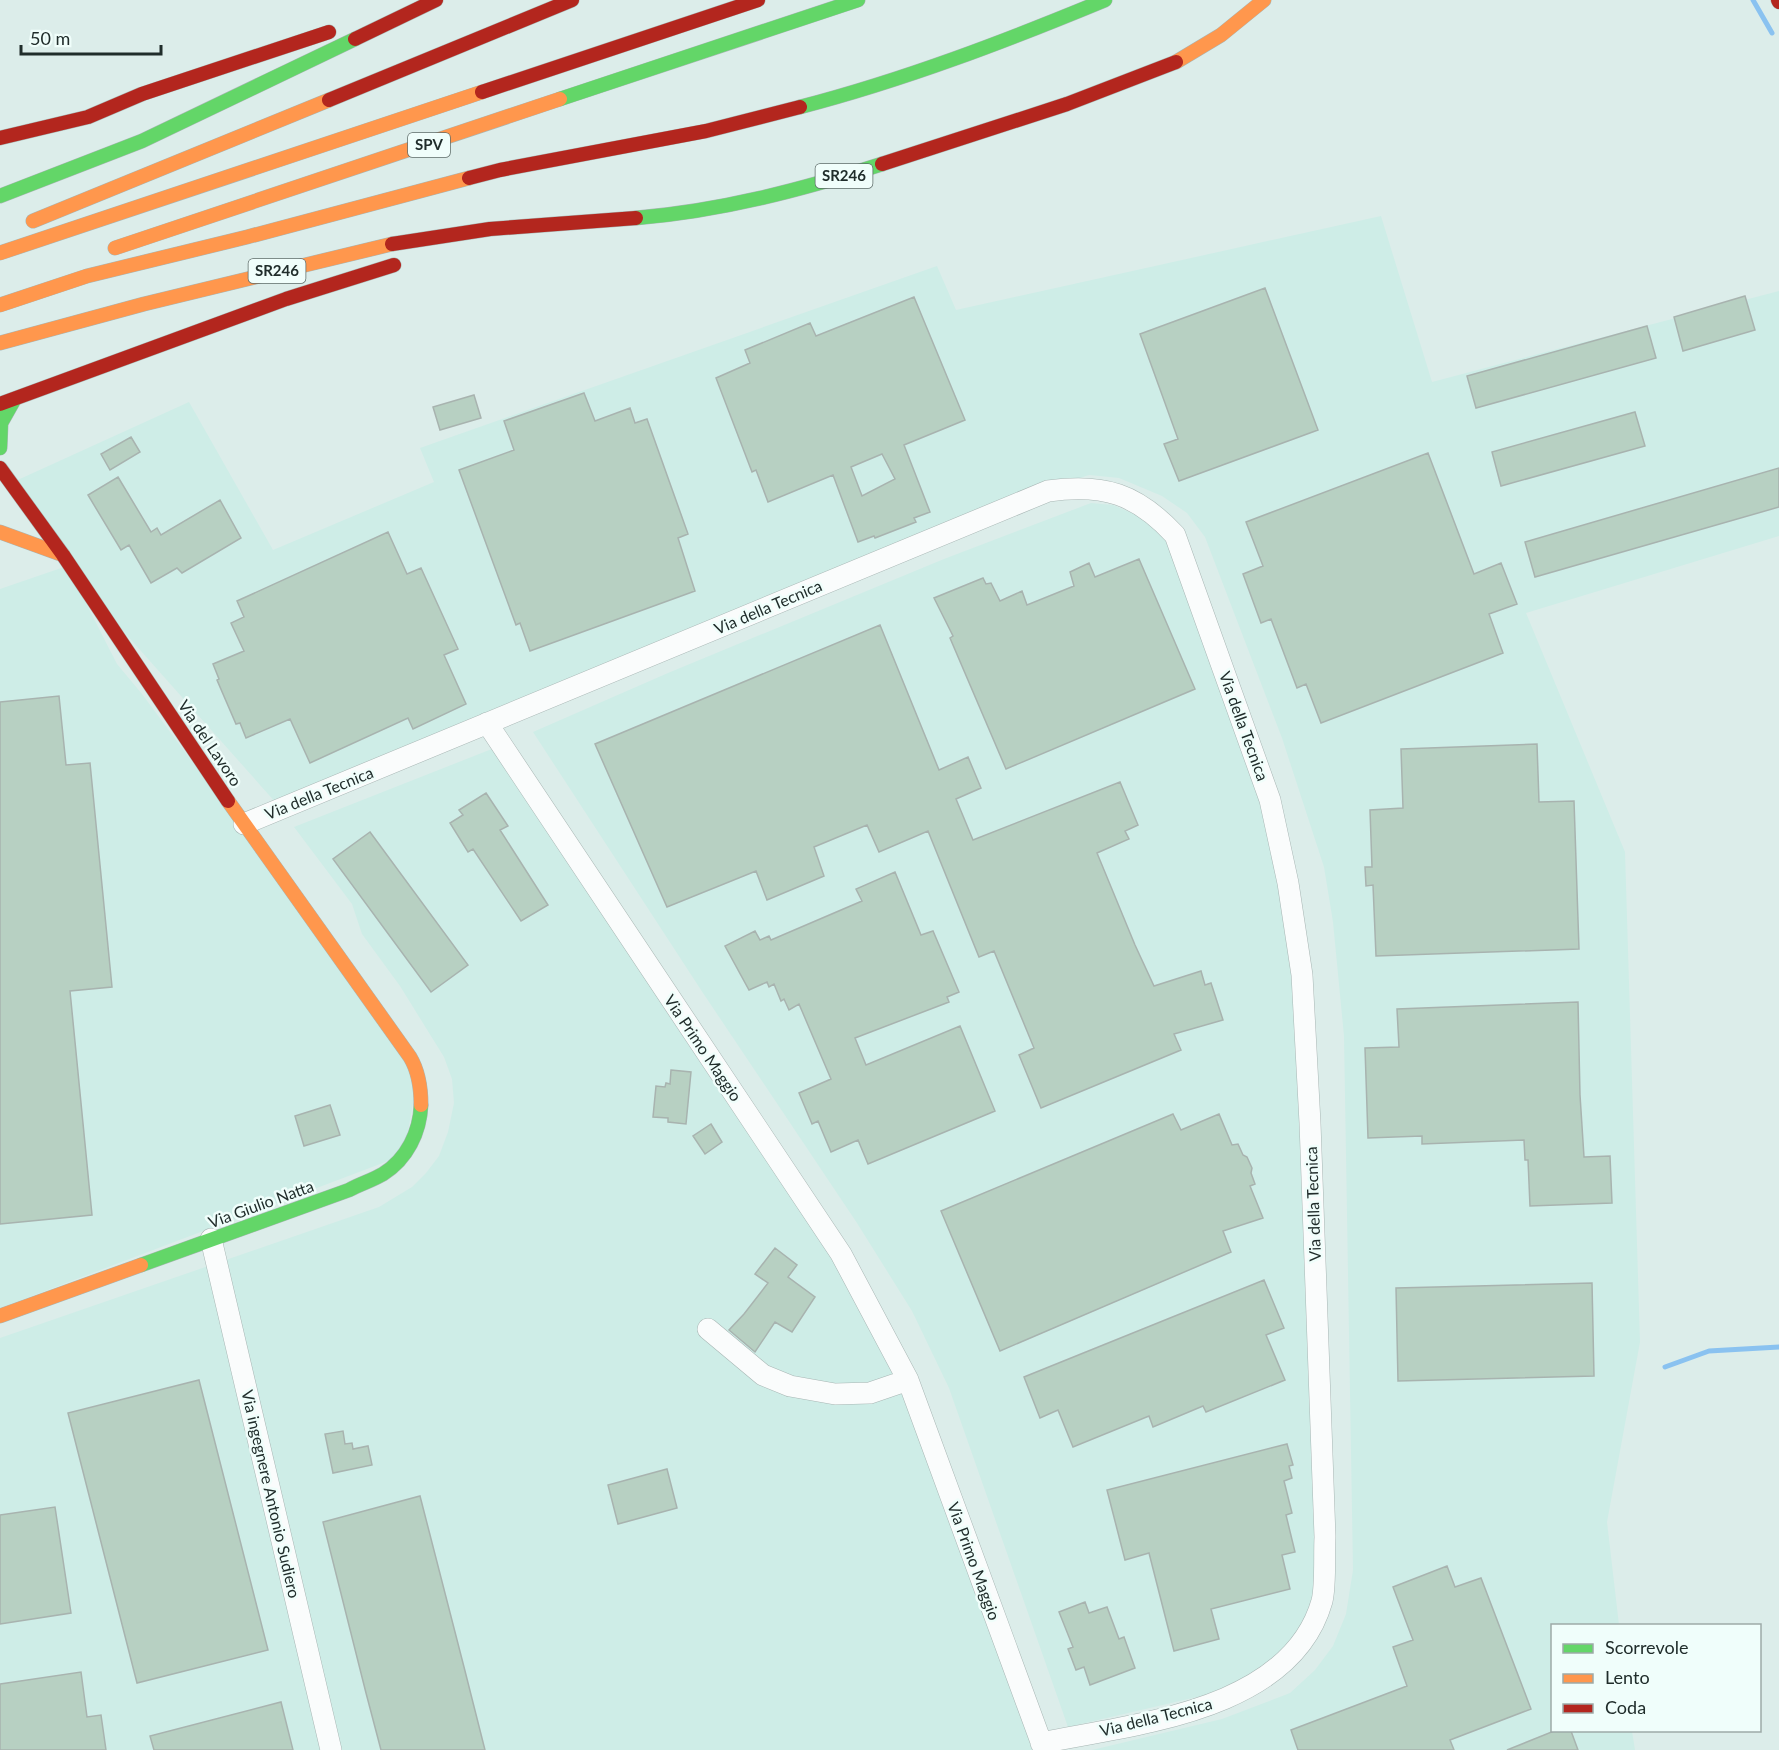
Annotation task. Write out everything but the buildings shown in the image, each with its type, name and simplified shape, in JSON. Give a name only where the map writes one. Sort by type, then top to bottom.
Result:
[{"type":"main road","points":[[364,20],[421,0]]},
{"type":"main road","points":[[0,196],[142,141],[436,0]]},
{"type":"main road","points":[[15,229],[572,0]]},
{"type":"main road","name":"SPV","points":[[0,253],[758,0]]},
{"type":"main road","name":"SPV","points":[[104,252],[858,0]]},
{"type":"main road","points":[[0,305],[87,276],[247,237],[500,170],[706,131],[847,95],[1023,34],[1105,0]]},
{"type":"main road","name":"SR246","points":[[0,343],[156,301],[402,242],[490,229],[682,214],[819,184],[1067,104],[1173,64],[1221,35],[1264,0]]},
{"type":"main road","points":[[0,138],[88,117],[142,94],[342,27]]},
{"type":"main road","points":[[462,247],[558,225]]},
{"type":"main road","points":[[0,404],[286,299],[409,261]]},
{"type":"main road","points":[[0,448],[1,423],[14,400]]},
{"type":"main road","name":"Via del Lavoro","points":[[0,468],[63,555],[244,824],[396,1035]]},
{"type":"main road","points":[[0,532],[63,555]]},
{"type":"main road","name":"Via Giulio Natta","points":[[0,1316],[349,1190],[390,1169],[411,1146],[420,1119],[421,1098],[417,1070],[396,1035]]},
{"type":"street","name":"Via della Tecnica","points":[[244,824],[1048,491],[1075,487],[1108,490],[1133,500],[1160,518],[1175,535],[1270,800],[1288,883],[1302,975],[1310,1123],[1325,1537],[1322,1600],[1310,1629],[1288,1659],[1260,1682],[1222,1700],[1176,1715],[1043,1747]]},
{"type":"street","name":"Via Primo Maggio","points":[[487,723],[841,1254],[908,1380],[1043,1747]]},
{"type":"street","name":"Via ingegnere Antonio Sudiero","points":[[211,1239],[331,1750]]},
{"type":"street","points":[[708,1329],[763,1375],[790,1386],[835,1394],[870,1393],[908,1380]]},
{"type":"shaded area","points":[[1381,216],[1432,382],[1779,291],[1779,536],[1526,613],[1625,852],[1640,1342],[1607,1522],[1619,1624],[1551,1624],[1551,1732],[1632,1732],[1635,1750],[1092,1750],[1222,1719],[1290,1693],[1315,1670],[1333,1646],[1346,1614],[1353,1570],[1344,1036],[1333,922],[1324,867],[1282,738],[1205,537],[1187,513],[1162,496],[1119,478],[1089,475],[1057,485],[277,804],[69,570],[117,664],[142,694],[419,1068],[404,1155],[0,1308],[0,589],[67,566],[11,483],[189,402],[273,550],[434,482],[420,448],[937,266],[956,310]]},
{"type":"shaded area","points":[[1091,503],[1113,505],[1148,520],[1168,534],[1256,748],[1297,873],[1305,925],[1316,1038],[1319,1164],[1319,1606],[1275,1669],[1214,1693],[1068,1727],[949,1388],[912,1311],[857,1223],[703,993],[533,732],[668,673],[944,559]]},
{"type":"shaded area","points":[[507,743],[887,1324],[1046,1750],[0,1750],[0,1338],[379,1207],[412,1187],[426,1173],[439,1156],[448,1132],[454,1103],[452,1079],[444,1057],[400,986],[362,934],[352,904],[294,827]]},
{"type":"waterway","points":[[1753,0],[1772,33]]},
{"type":"waterway","points":[[1665,1367],[1709,1351],[1779,1347]]},
{"type":"traffic: fast","points":[[560,99],[858,0]]},
{"type":"traffic: fast","points":[[800,107],[878,85],[954,59],[1105,0]]},
{"type":"traffic: fast","points":[[0,196],[142,141],[355,39]]},
{"type":"traffic: fast","points":[[636,218],[729,205],[882,164]]},
{"type":"traffic: fast","points":[[0,448],[1,423],[14,400]]},
{"type":"traffic: fast","points":[[141,1265],[349,1190],[383,1174],[399,1161],[411,1144],[418,1125],[421,1105]]},
{"type":"traffic: slow","points":[[1176,62],[1221,35],[1264,0]]},
{"type":"traffic: slow","points":[[0,253],[482,92]]},
{"type":"traffic: slow","points":[[115,248],[560,99]]},
{"type":"traffic: slow","points":[[33,221],[329,100]]},
{"type":"traffic: slow","points":[[0,305],[87,276],[247,237],[469,178]]},
{"type":"traffic: slow","points":[[0,343],[144,304],[392,244]]},
{"type":"traffic: slow","points":[[0,532],[63,555]]},
{"type":"traffic: slow","points":[[228,801],[410,1057],[419,1080],[421,1105]]},
{"type":"traffic: slow","points":[[0,1316],[141,1265]]},
{"type":"traffic: jam","points":[[355,39],[436,0]]},
{"type":"traffic: jam","points":[[329,100],[572,0]]},
{"type":"traffic: jam","points":[[482,92],[758,0]]},
{"type":"traffic: jam","points":[[0,138],[88,117],[142,94],[329,32]]},
{"type":"traffic: jam","points":[[882,164],[1067,104],[1176,62]]},
{"type":"traffic: jam","points":[[469,178],[500,170],[706,131],[800,107]]},
{"type":"traffic: jam","points":[[392,244],[490,229],[636,218]]},
{"type":"traffic: jam","points":[[0,404],[286,299],[394,265]]},
{"type":"traffic: jam","points":[[0,468],[63,555],[228,801]]}]
